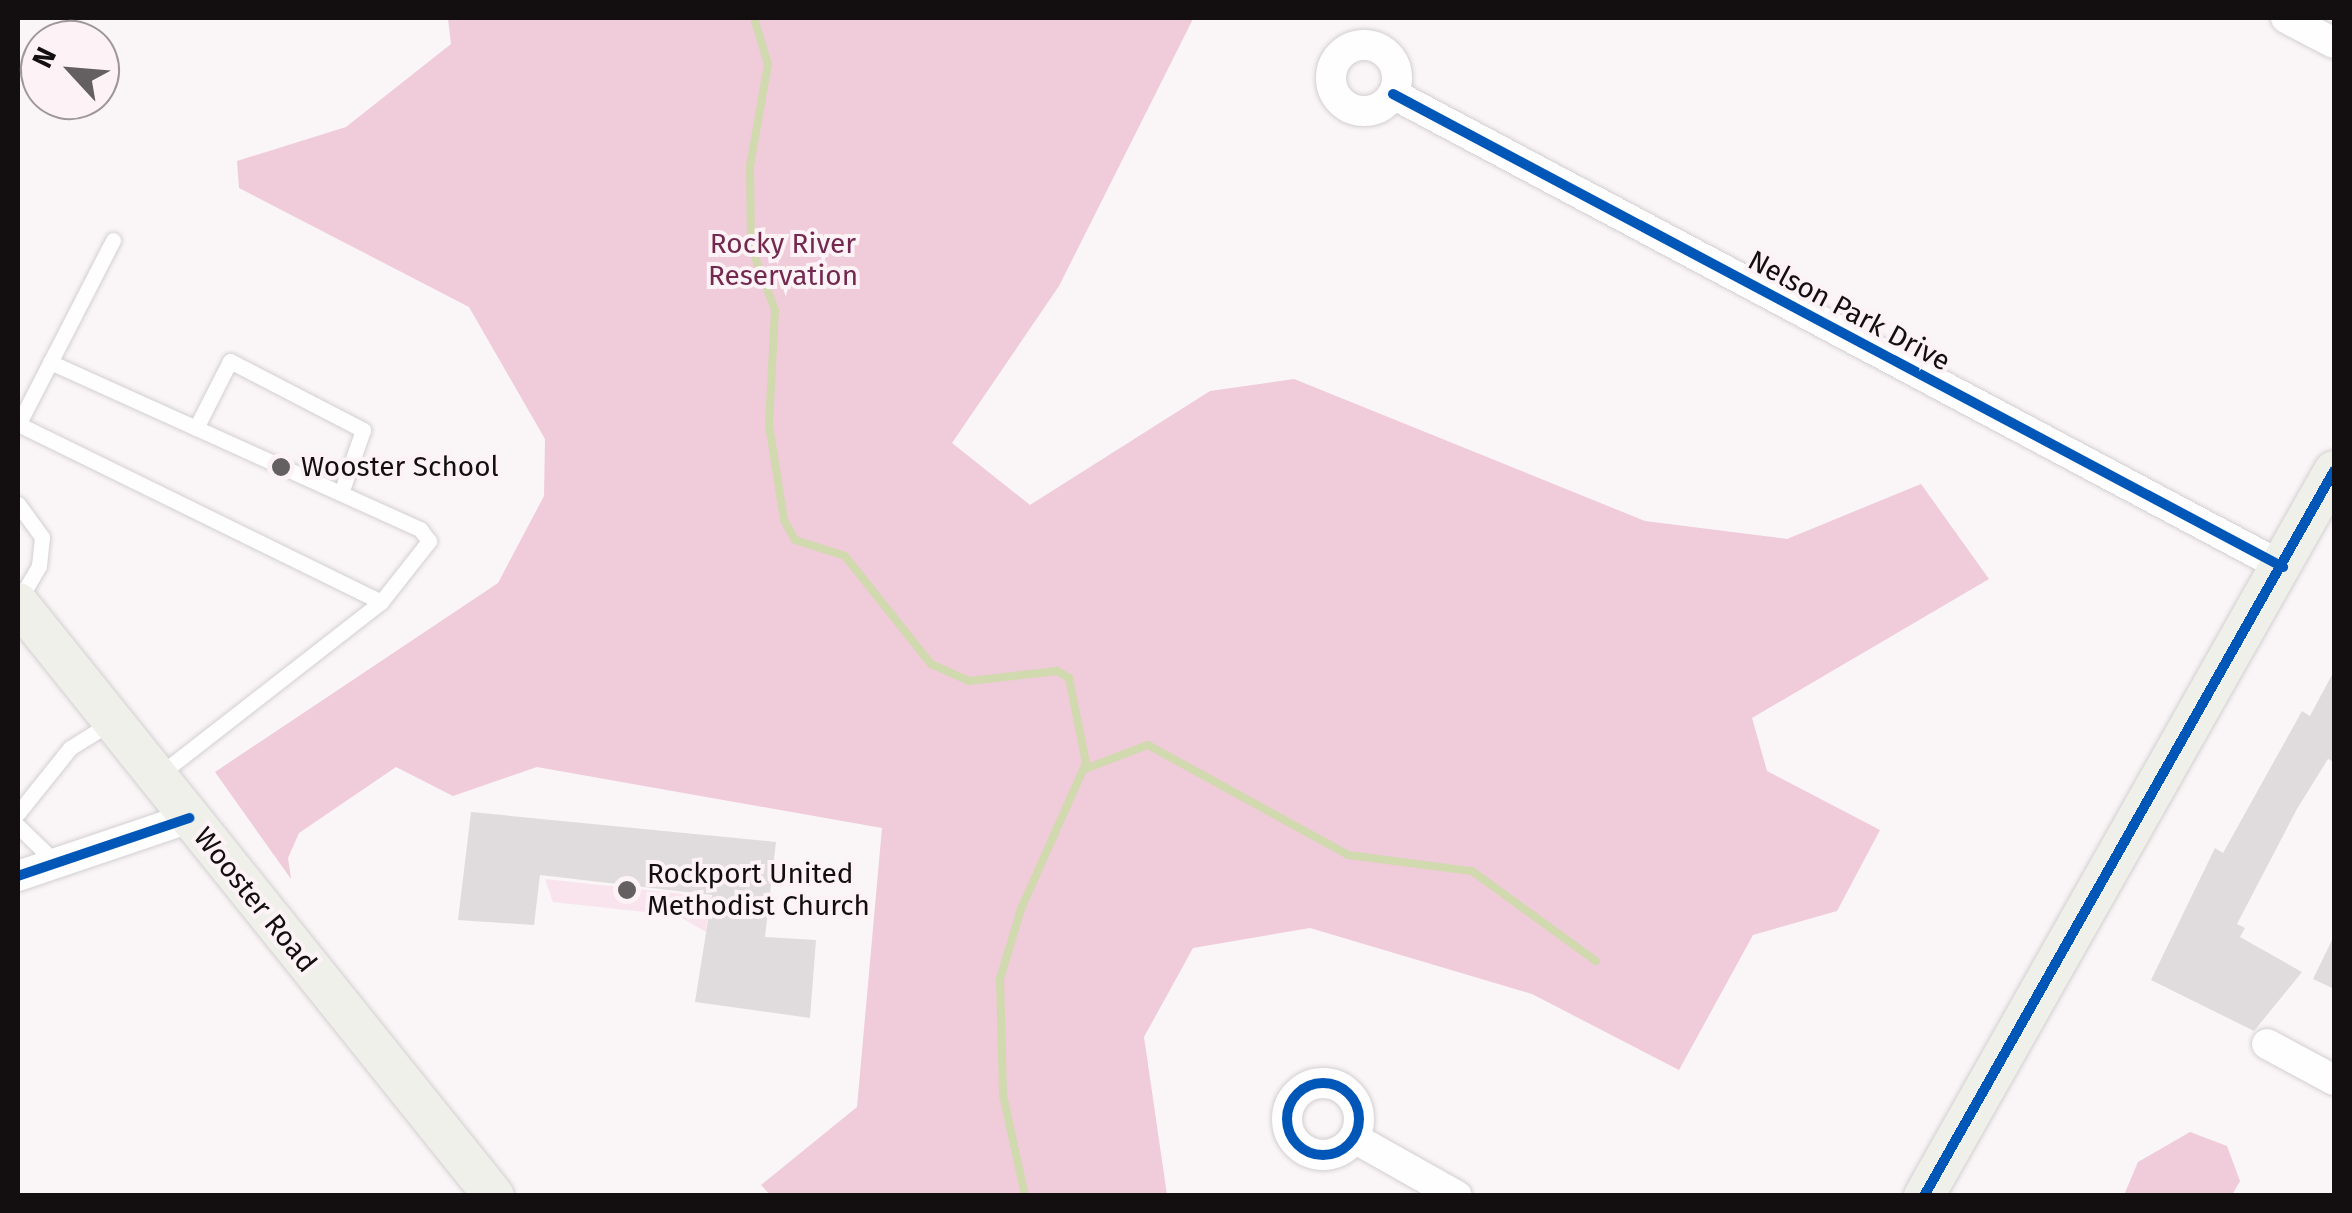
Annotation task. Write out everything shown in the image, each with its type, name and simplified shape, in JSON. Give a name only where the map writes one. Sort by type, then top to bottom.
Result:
[{"type":"street","points":[[2286,18],[2334,43]]},
{"type":"street","name":"Nelson Park Drive","points":[[1393,94],[2284,568]]},
{"type":"street","points":[[1924,1196],[2329,493]]},
{"type":"street","name":"Wooster Road","points":[[18,602],[494,1196]]},
{"type":"street","points":[[18,876],[189,818]]},
{"type":"street","points":[[2267,1044],[2334,1080]]},
{"type":"street","points":[[1354,1138],[1457,1196]]},
{"type":"lane","points":[[113,240],[18,424],[381,602]]},
{"type":"lane","points":[[196,428],[230,361],[363,430],[341,493]]},
{"type":"lane","points":[[50,362],[341,493],[430,540],[381,602],[156,778]]},
{"type":"lane","points":[[18,504],[42,537],[39,566],[18,602]]},
{"type":"lane","points":[[18,813],[70,748],[112,722]]},
{"type":"lane","points":[[18,826],[56,863]]},
{"type":"shaded area","points":[[545,879],[711,897],[706,932],[661,906],[645,912],[553,902]]},
{"type":"green space","name":"Rocky River Reservation","points":[[448,18],[1193,19],[1059,286],[952,443],[1030,505],[1210,391],[1294,379],[1645,521],[1787,539],[1921,484],[1989,579],[1752,718],[1767,771],[1880,830],[1837,911],[1753,935],[1679,1070],[1532,994],[1310,928],[1193,948],[1144,1037],[1167,1195],[770,1195],[761,1185],[857,1107],[882,828],[537,767],[453,796],[396,767],[299,833],[288,858],[291,879],[215,772],[498,583],[544,496],[545,439],[469,307],[239,188],[237,161],[346,127],[451,44]]},
{"type":"green space","points":[[2190,1132],[2227,1146],[2240,1181],[2232,1195],[2124,1195],[2138,1162]]},
{"type":"building","points":[[2334,671],[2334,762],[2328,759],[2297,809],[2237,924],[2245,928],[2240,937],[2302,972],[2254,1031],[2151,980],[2215,848],[2223,853],[2302,711],[2310,716]]},
{"type":"building","points":[[471,812],[776,842],[765,937],[816,940],[810,1018],[695,1002],[712,895],[540,875],[534,925],[458,920]]},
{"type":"building","points":[[2334,936],[2334,989],[2313,979]]},
{"type":"waterway","points":[[754,18],[768,64],[750,166],[751,247],[775,310],[769,425],[784,520],[795,540],[845,556],[931,664],[969,681],[1057,671],[1069,678],[1086,763],[1021,909],[1000,979],[1003,1095],[1025,1196]]},
{"type":"waterway","points":[[1085,769],[1148,745],[1348,855],[1472,871],[1596,961]]},
{"type":"cycle path","points":[[1393,94],[2283,567]]},
{"type":"cycle path","points":[[1924,1196],[2334,471]]},
{"type":"cycle path","points":[[18,876],[189,818]]},
{"type":"cycle path","points":[[1323,1083],[1337,1085],[1349,1093],[1357,1105],[1359,1119],[1357,1133],[1349,1145],[1337,1153],[1323,1155],[1309,1153],[1297,1145],[1289,1133],[1287,1119],[1289,1105],[1297,1093],[1309,1085],[1323,1083]]},
{"type":"place","name":"Wooster School","points":[[281,467]]},
{"type":"place","name":"Rockport United Methodist Church","points":[[627,890]]}]
